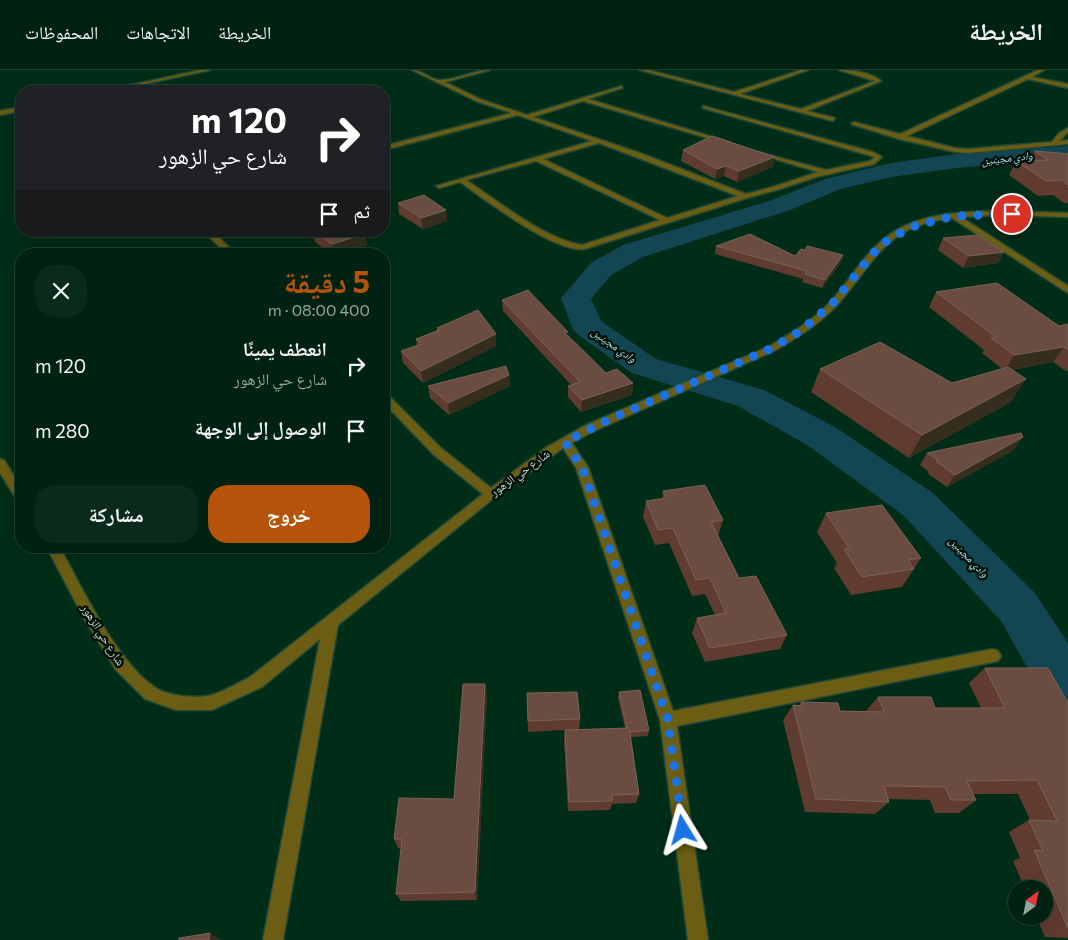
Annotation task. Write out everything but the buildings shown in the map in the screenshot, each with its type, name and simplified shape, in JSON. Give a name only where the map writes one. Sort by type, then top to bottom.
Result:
[{"type":"street","points":[[135,85],[208,70]]},
{"type":"street","points":[[414,70],[478,100],[711,181],[745,196]]},
{"type":"street","points":[[440,82],[488,70]]},
{"type":"street","points":[[642,70],[833,119]]},
{"type":"street","points":[[734,94],[806,70]]},
{"type":"street","points":[[801,111],[878,81],[875,78],[841,70]]},
{"type":"street","points":[[899,137],[1042,70]]},
{"type":"street","points":[[783,72],[792,74]]},
{"type":"street","points":[[1027,77],[1068,86]]},
{"type":"street","points":[[526,117],[620,87]]},
{"type":"street","points":[[582,99],[735,145]]},
{"type":"street","points":[[462,180],[554,240],[573,247],[582,247],[824,172],[872,163],[879,158],[870,153],[705,107]]},
{"type":"street","points":[[0,113],[15,110]]},
{"type":"street","points":[[390,146],[518,114]]},
{"type":"street","points":[[854,124],[943,148],[968,151],[1068,142]]},
{"type":"street","points":[[1055,142],[1061,134],[1068,130]]},
{"type":"street","points":[[439,186],[598,141]]},
{"type":"street","points":[[753,151],[824,172]]},
{"type":"street","points":[[536,158],[665,220]]},
{"type":"street","name":"شارع حي الزهور","points":[[56,553],[91,618],[120,665],[151,694],[176,702],[212,702],[256,682],[491,494],[532,463],[565,442],[597,425],[772,348],[799,332],[818,318],[832,304],[880,245],[911,227],[954,216],[1068,215]]},
{"type":"street","points":[[954,216],[1068,290]]},
{"type":"street","points":[[213,237],[225,248]]},
{"type":"street","points":[[390,403],[437,451],[491,494]]},
{"type":"street","points":[[565,442],[582,467],[668,720],[698,940]]},
{"type":"street","points":[[0,463],[15,487]]},
{"type":"street","points":[[274,940],[331,622]]},
{"type":"street","points":[[668,720],[993,656]]},
{"type":"waterway","name":"وادي مجينين","points":[[1068,152],[957,161],[891,170],[833,184],[781,205],[633,251],[601,269],[576,298],[588,327],[644,366],[751,398],[821,436],[918,504],[1018,607],[1068,689]]},
{"type":"route","points":[[683,830],[668,720],[582,467],[565,442],[588,429],[772,348],[799,332],[818,318],[832,304],[880,245],[895,235],[931,220],[968,214],[1012,214]]}]
